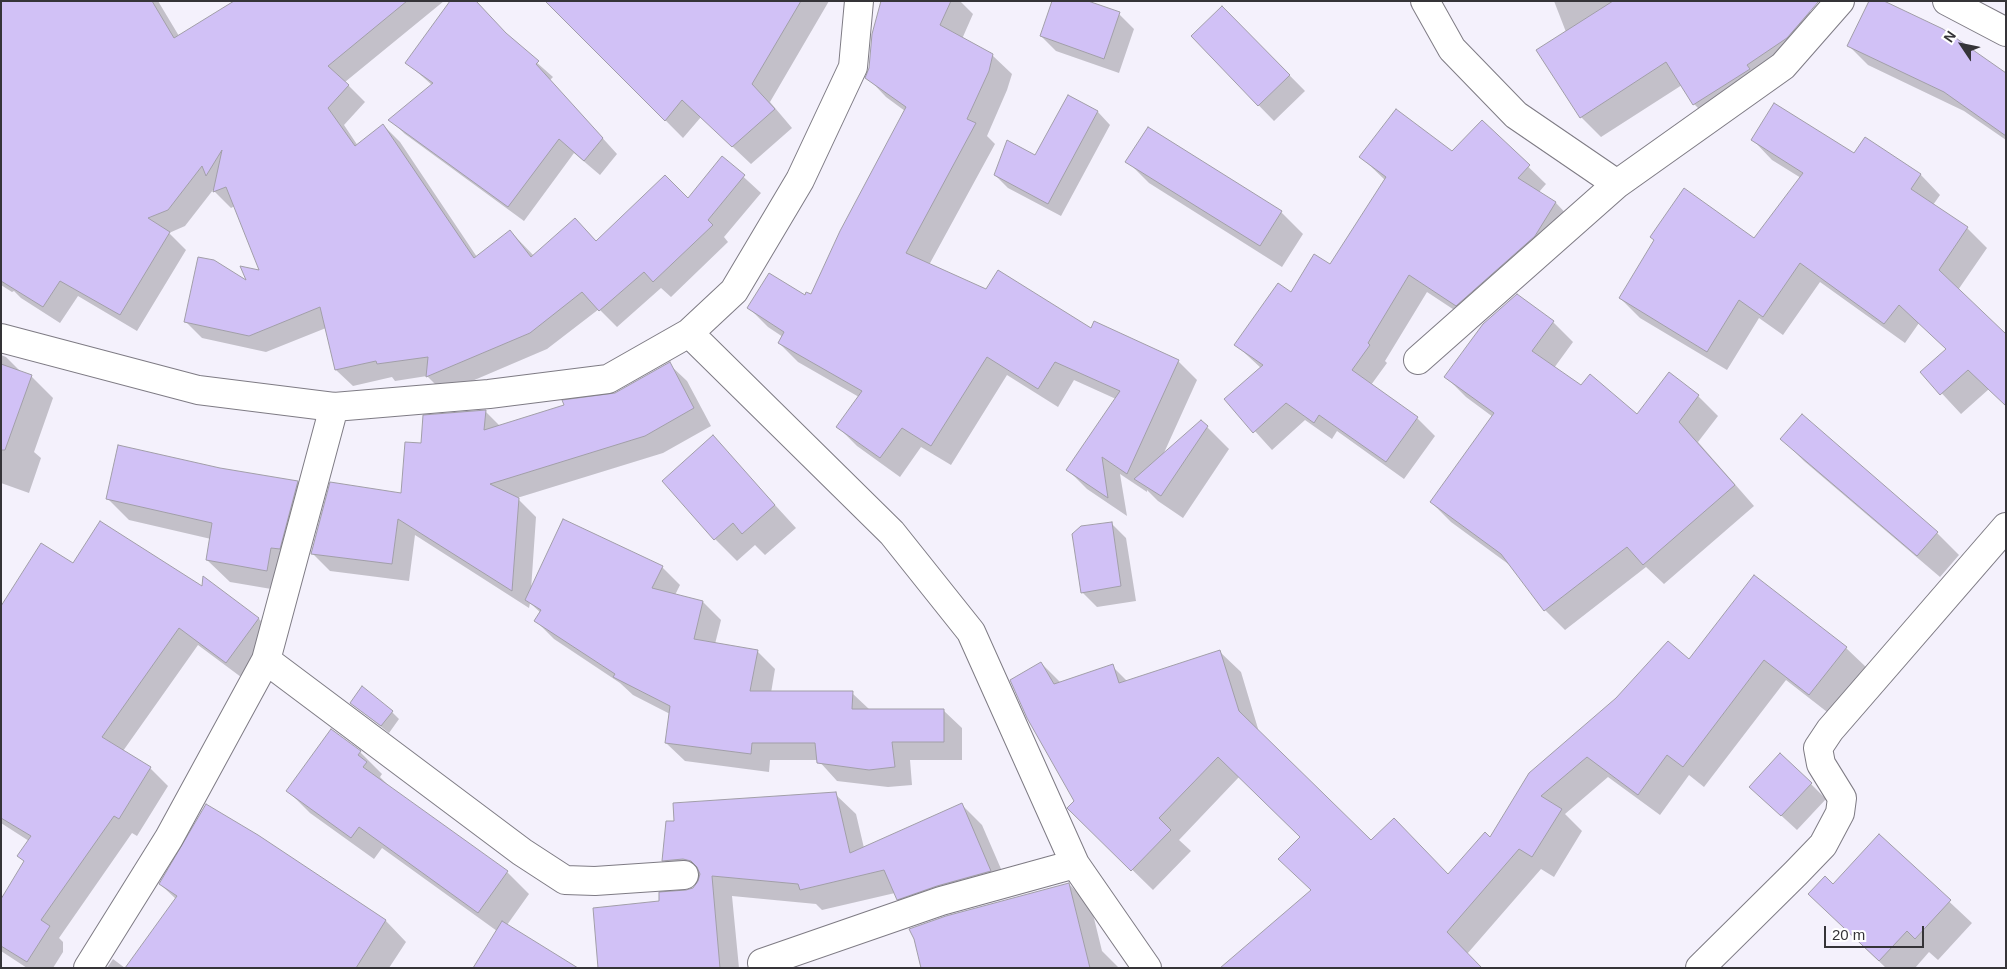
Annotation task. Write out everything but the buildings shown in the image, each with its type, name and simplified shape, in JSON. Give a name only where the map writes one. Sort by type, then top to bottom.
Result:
[{"type":"street","points":[[1,338],[198,390],[334,407],[488,394],[608,379],[689,333],[734,290],[800,180],[853,67],[859,1]]},
{"type":"street","points":[[1425,1],[1452,50],[1516,115],[1618,184]]},
{"type":"street","points":[[1418,360],[1618,184],[1783,66],[1840,1]]},
{"type":"street","points":[[1947,1],[2006,32]]},
{"type":"street","points":[[689,333],[892,532],[971,632],[1075,864],[1148,968]]},
{"type":"street","points":[[88,968],[169,838],[266,660],[334,407]]},
{"type":"street","points":[[1700,968],[1823,844],[1840,813],[1842,798],[1822,764],[1818,748],[1830,730],[2006,527]]},
{"type":"street","points":[[266,660],[522,852],[565,880],[595,881],[684,875]]},
{"type":"street","points":[[762,963],[941,901],[1075,864]]}]
